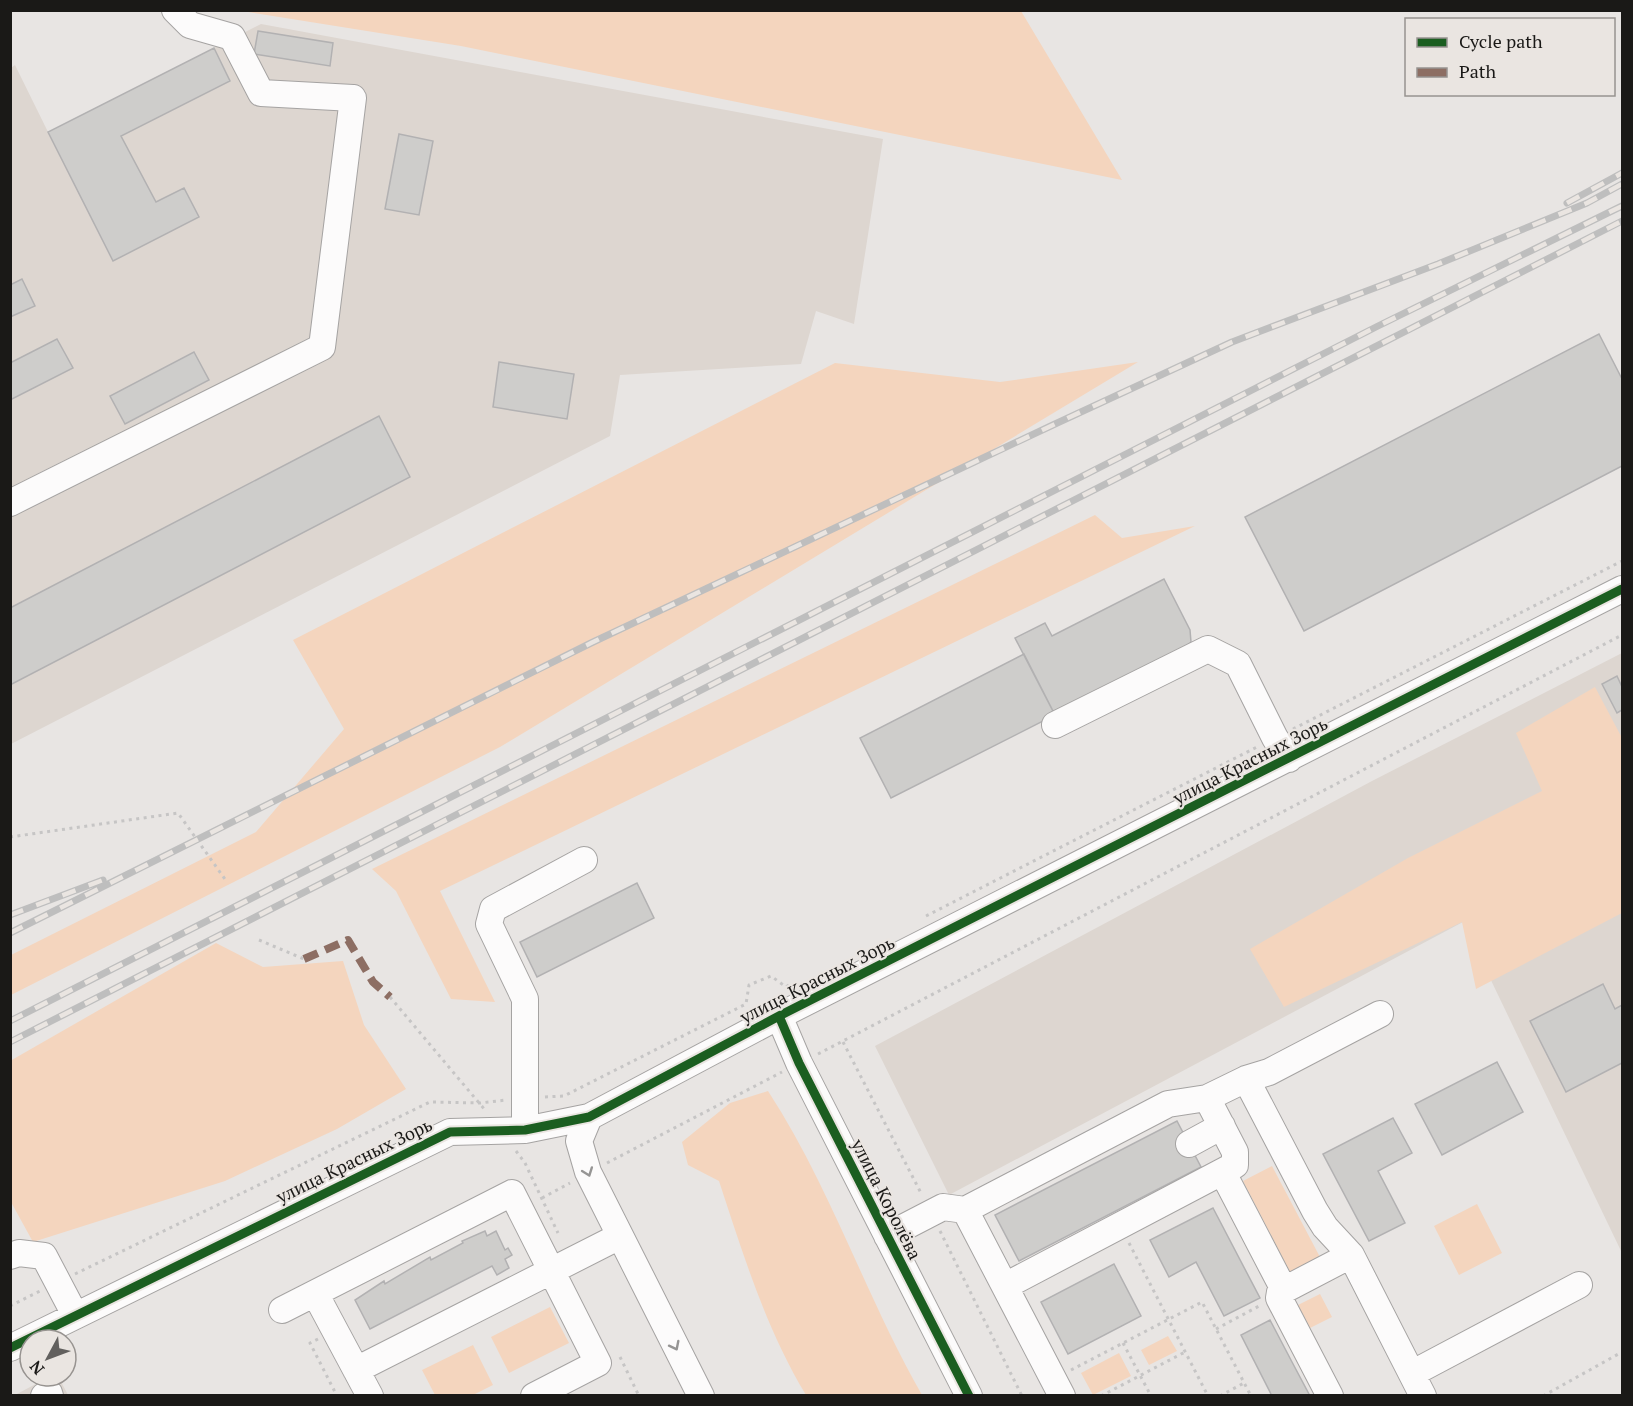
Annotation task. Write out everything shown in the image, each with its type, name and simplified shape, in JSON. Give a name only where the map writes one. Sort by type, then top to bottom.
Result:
[{"type":"street","points":[[10,503],[322,347],[353,98],[261,93],[232,37],[190,25],[175,10]]},
{"type":"street","name":"улица Красных Зорь","points":[[10,1348],[450,1132],[525,1130],[589,1117],[1282,749],[1623,589]]},
{"type":"street","points":[[1055,725],[1208,649],[1238,664],[1282,749]]},
{"type":"street","points":[[525,1130],[525,999],[489,924],[493,909],[584,860]]},
{"type":"street","points":[[887,1236],[943,1207],[965,1210],[1168,1104],[1207,1098],[1246,1079],[1269,1072],[1380,1014]]},
{"type":"street","name":"улица Королёва","points":[[779,1016],[799,1063],[969,1395]]},
{"type":"street","points":[[1246,1079],[1320,1219],[1351,1255],[1418,1384],[1579,1285]]},
{"type":"street","points":[[1005,1286],[1235,1165],[1237,1159],[1207,1098]]},
{"type":"street","points":[[589,1117],[579,1141],[588,1172],[618,1237],[700,1395]]},
{"type":"street","points":[[1189,1143],[1222,1126]]},
{"type":"street","points":[[1223,1173],[1330,1395]]},
{"type":"street","points":[[282,1310],[512,1193],[598,1362],[534,1395]]},
{"type":"street","points":[[965,1210],[1058,1388]]},
{"type":"street","points":[[356,1370],[618,1237]]},
{"type":"street","points":[[10,1256],[19,1253],[44,1256],[75,1315]]},
{"type":"street","points":[[1282,1294],[1351,1255]]},
{"type":"street","points":[[316,1294],[370,1395]]},
{"type":"street","points":[[44,1395],[49,1393],[50,1395]]},
{"type":"path","points":[[924,917],[1282,749],[1623,561]]},
{"type":"path","points":[[542,1198],[588,1172],[1623,635]]},
{"type":"path","points":[[10,837],[178,813],[227,882]]},
{"type":"path","points":[[259,940],[304,959]]},
{"type":"path","points":[[10,1306],[430,1102],[480,1103],[564,1096],[746,1004],[749,985],[771,976],[786,987],[797,981]]},
{"type":"path","points":[[1120,1227],[1208,1395]]},
{"type":"path","points":[[1216,1329],[1282,1294]]},
{"type":"path","points":[[1058,1388],[1123,1343],[1202,1302],[1251,1395]]},
{"type":"path","points":[[335,1331],[310,1343],[337,1395]]},
{"type":"path","points":[[1123,1343],[1151,1395]]},
{"type":"path","points":[[1101,1395],[1185,1352]]},
{"type":"path","points":[[1543,1395],[1623,1352]]},
{"type":"path","points":[[1220,1395],[1245,1383]]},
{"type":"shaded area","points":[[242,11],[1021,11],[1122,180],[461,46]]},
{"type":"shaded area","points":[[261,24],[883,139],[854,324],[816,311],[801,364],[620,375],[610,436],[11,744],[11,68],[15,65],[48,132]]},
{"type":"shaded area","points":[[1138,362],[500,747],[11,995],[11,955],[256,832],[344,729],[293,640],[835,363],[1000,382]]},
{"type":"shaded area","points":[[1095,515],[1122,538],[1195,526],[440,891],[495,1002],[451,999],[396,891],[372,869]]},
{"type":"shaded area","points":[[1622,653],[1622,1253],[1463,922],[949,1195],[875,1046],[1372,781]]},
{"type":"shaded area","points":[[1595,687],[1622,738],[1622,913],[1476,989],[1462,922],[1284,1007],[1250,949],[1408,858],[1542,791],[1516,733]]},
{"type":"shaded area","points":[[216,943],[263,967],[343,961],[364,1025],[406,1089],[337,1129],[225,1181],[33,1242],[11,1202],[10,1061]]},
{"type":"shaded area","points":[[768,1091],[810,1165],[883,1320],[922,1395],[806,1395],[779,1344],[756,1291],[719,1181],[688,1165],[682,1142],[730,1103]]},
{"type":"shaded area","points":[[1272,1166],[1321,1259],[1291,1274],[1243,1181]]},
{"type":"shaded area","points":[[1477,1204],[1502,1253],[1459,1275],[1434,1226]]},
{"type":"shaded area","points":[[1320,1294],[1332,1317],[1310,1328],[1298,1305]]},
{"type":"shaded area","points":[[550,1307],[569,1343],[509,1373],[491,1337]]},
{"type":"shaded area","points":[[1168,1336],[1177,1351],[1149,1365],[1141,1350]]},
{"type":"shaded area","points":[[473,1345],[493,1385],[473,1395],[435,1395],[422,1370]]},
{"type":"shaded area","points":[[1119,1353],[1131,1376],[1093,1395],[1081,1373]]},
{"type":"shaded area","points":[[28,1388],[64,1388],[68,1395],[13,1396]]},
{"type":"building","points":[[258,31],[333,43],[330,66],[254,54]]},
{"type":"building","points":[[214,48],[230,81],[121,136],[156,202],[184,188],[199,217],[113,261],[48,132]]},
{"type":"building","points":[[399,134],[433,141],[419,215],[385,209]]},
{"type":"building","points":[[22,279],[35,306],[10,317],[10,285]]},
{"type":"building","points":[[1599,334],[1622,379],[1622,466],[1304,631],[1245,517]]},
{"type":"building","points":[[57,339],[73,368],[10,400],[10,363]]},
{"type":"building","points":[[194,352],[209,380],[125,424],[110,396]]},
{"type":"building","points":[[499,362],[574,374],[567,419],[493,407]]},
{"type":"building","points":[[379,416],[410,477],[10,685],[10,608]]},
{"type":"building","points":[[1164,579],[1190,630],[1191,642],[1180,651],[1055,715],[1015,638],[1045,623],[1052,636]]},
{"type":"building","points":[[1024,654],[1055,715],[891,798],[860,738]]},
{"type":"building","points":[[1617,676],[1622,687],[1622,710],[1617,713],[1602,684]]},
{"type":"building","points":[[637,883],[654,918],[537,977],[520,942]]},
{"type":"building","points":[[1603,984],[1615,1009],[1622,1005],[1622,1063],[1566,1092],[1530,1021]]},
{"type":"building","points":[[1497,1062],[1523,1112],[1442,1155],[1415,1104]]},
{"type":"building","points":[[1393,1118],[1412,1153],[1378,1171],[1405,1223],[1369,1241],[1323,1154]]},
{"type":"building","points":[[1177,1121],[1201,1167],[1019,1261],[995,1215]]},
{"type":"building","points":[[1213,1208],[1260,1298],[1224,1316],[1196,1262],[1169,1277],[1150,1240]]},
{"type":"building","points":[[485,1231],[487,1236],[496,1231],[505,1250],[508,1248],[512,1255],[505,1259],[509,1268],[497,1275],[492,1266],[370,1329],[355,1300],[384,1281],[385,1284],[430,1257],[431,1260],[463,1243],[462,1241]]},
{"type":"building","points":[[1114,1264],[1141,1316],[1068,1354],[1041,1302]]},
{"type":"building","points":[[1270,1320],[1310,1396],[1272,1396],[1241,1335]]},
{"type":"railway","points":[[1567,203],[1622,173]]},
{"type":"railway","points":[[10,933],[591,643],[1055,424],[1232,342],[1438,264],[1587,203],[1622,184]]},
{"type":"railway","points":[[10,1021],[1378,326],[1622,206]]},
{"type":"railway","points":[[10,1042],[1622,221]]},
{"type":"railway","points":[[10,915],[103,880]]},
{"type":"marked path","points":[[304,959],[348,940],[373,982],[390,997]]},
{"type":"cycle path","points":[[10,1348],[450,1132],[525,1130],[589,1117],[779,1016],[1622,589]]},
{"type":"cycle path","points":[[779,1016],[799,1063],[969,1396]]}]
